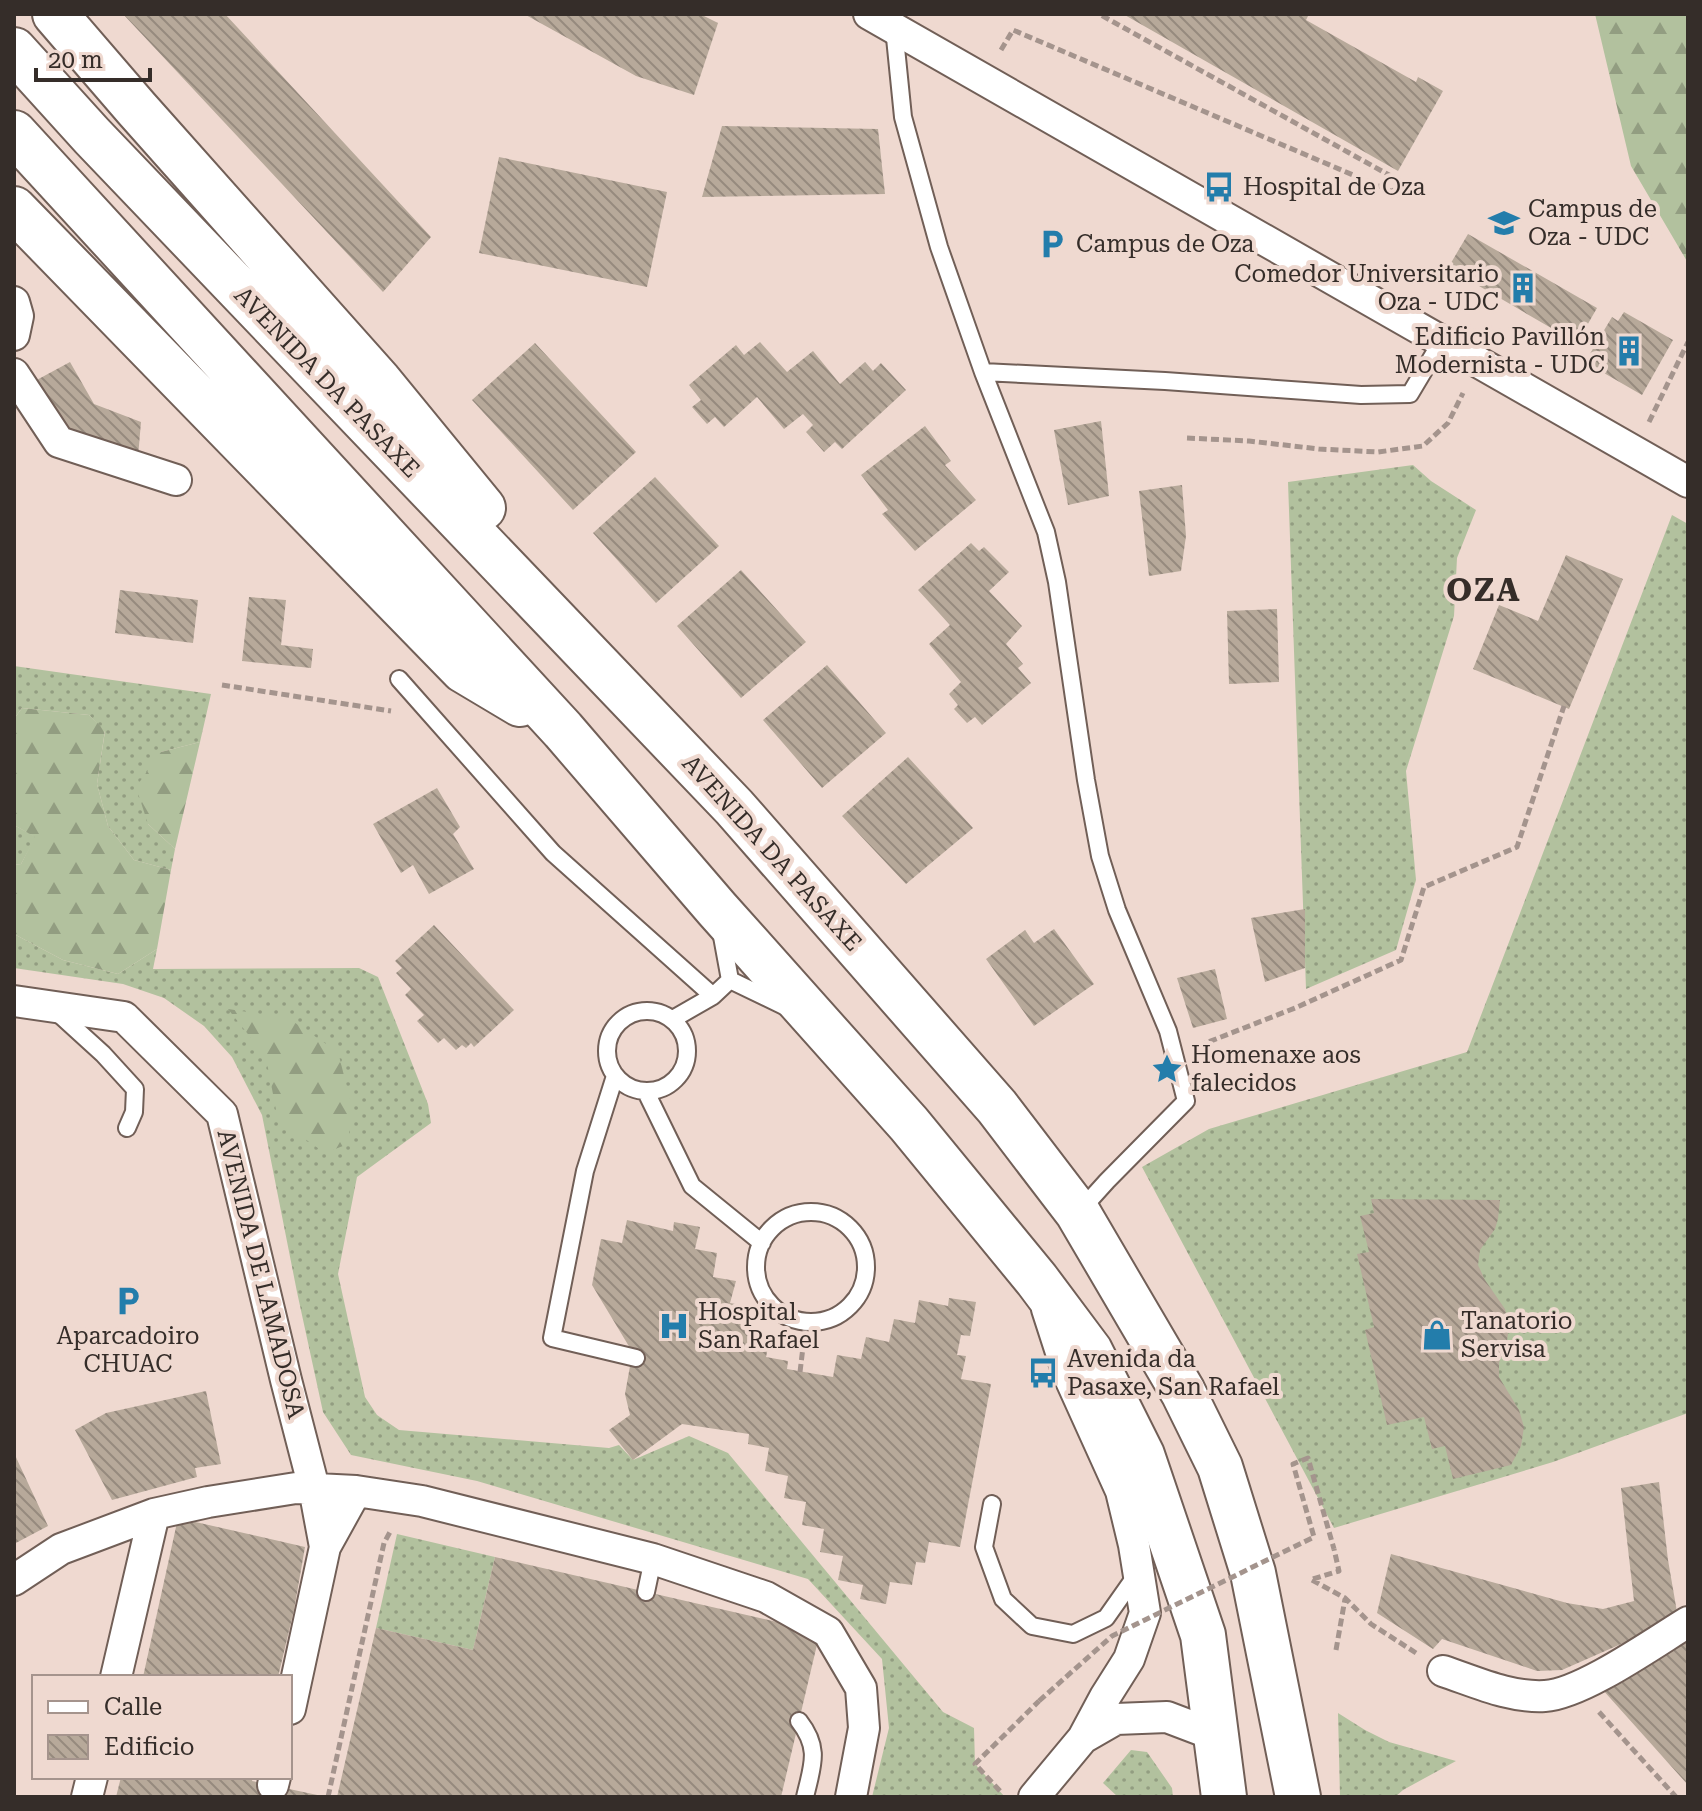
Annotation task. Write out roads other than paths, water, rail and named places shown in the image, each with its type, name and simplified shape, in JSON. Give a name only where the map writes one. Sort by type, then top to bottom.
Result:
[{"type":"main road","points":[[55,14],[379,381],[734,807]]},
{"type":"main road","name":"AVENIDA DA PASAXE","points":[[14,50],[92,136],[734,807],[997,1107],[1078,1213],[1183,1392],[1220,1467],[1253,1573],[1298,1797]]},
{"type":"main road","points":[[14,133],[563,730],[909,1124],[1037,1280],[1090,1351],[1142,1455],[1203,1635],[1224,1797]]},
{"type":"main road","points":[[14,209],[463,670],[563,730]]},
{"type":"street","points":[[881,21],[1688,482]]},
{"type":"street","points":[[14,302],[18,316],[14,335]]},
{"type":"street","points":[[14,374],[59,442],[176,480]]},
{"type":"street","name":"AVENIDA DE LAMADOSA","points":[[14,1001],[124,1017],[222,1114],[314,1488],[325,1547]]},
{"type":"street","points":[[1034,1797],[1083,1738],[1129,1659],[1145,1613],[1121,1491],[1068,1374],[1037,1280]]},
{"type":"street","points":[[14,1580],[61,1549],[154,1514],[296,1488],[356,1491],[422,1501],[653,1559],[766,1597],[828,1632],[861,1688],[864,1728],[851,1797]]},
{"type":"street","points":[[292,1700],[325,1547],[356,1491]]},
{"type":"street","points":[[116,1675],[154,1514]]},
{"type":"street","points":[[1443,1671],[1517,1695],[1548,1696],[1577,1687],[1688,1622]]},
{"type":"street","points":[[1083,1738],[1116,1719],[1167,1717],[1217,1736]]},
{"type":"lane","points":[[881,21],[903,117],[939,247],[983,372],[1046,532],[1057,582],[1100,856],[1117,910],[1168,1031],[1186,1101],[1078,1213]]},
{"type":"lane","points":[[983,372],[1361,395],[1410,394],[1441,342]]},
{"type":"lane","points":[[399,679],[553,853],[713,996]]},
{"type":"lane","points":[[717,909],[730,980]]},
{"type":"lane","points":[[673,1019],[713,996],[730,980]]},
{"type":"lane","points":[[730,980],[818,1023]]},
{"type":"lane","points":[[50,1007],[83,1034],[135,1089],[134,1112],[127,1128]]},
{"type":"lane","points":[[649,1010],[673,1019],[686,1040],[687,1053],[685,1065],[670,1085],[646,1092],[635,1090],[615,1076],[610,1068],[606,1047],[616,1024],[626,1016],[649,1010]]},
{"type":"lane","points":[[615,1076],[585,1171],[552,1338],[636,1358]]},
{"type":"lane","points":[[646,1092],[692,1186],[762,1243]]},
{"type":"lane","points":[[805,1212],[824,1213],[841,1220],[855,1232],[864,1248],[867,1267],[864,1285],[855,1301],[841,1314],[825,1321],[806,1322],[788,1318],[774,1308],[763,1294],[757,1278],[756,1260],[762,1243],[772,1227],[787,1217],[805,1212]]},
{"type":"lane","points":[[992,1504],[984,1547],[1003,1599],[1032,1626],[1073,1634],[1106,1618],[1138,1573]]},
{"type":"lane","points":[[646,1592],[653,1559]]},
{"type":"lane","points":[[799,1721],[810,1735],[814,1759],[805,1797]]},
{"type":"place","name":"Hospital de Oza","points":[[1219,187]]},
{"type":"place","name":"Campus de Oza - UDC","points":[[1504,223]]},
{"type":"place","name":"Campus de Oza","points":[[1052,244]]},
{"type":"place","name":"Comedor Universitario Oza - UDC","points":[[1523,288]]},
{"type":"place","name":"Edificio Pavillón Modernista - UDC","points":[[1629,351]]},
{"type":"place","name":"Homenaxe aos falecidos","points":[[1167,1069]]},
{"type":"place","name":"Aparcadoiro CHUAC","points":[[128,1301]]},
{"type":"place","name":"Hospital San Rafael","points":[[674,1326]]},
{"type":"place","name":"Tanatorio Servisa","points":[[1437,1335]]},
{"type":"place","name":"Avenida da Pasaxe, San Rafael","points":[[1043,1373]]},
{"type":"district","name":"OZA","points":[[1484,590]]}]
